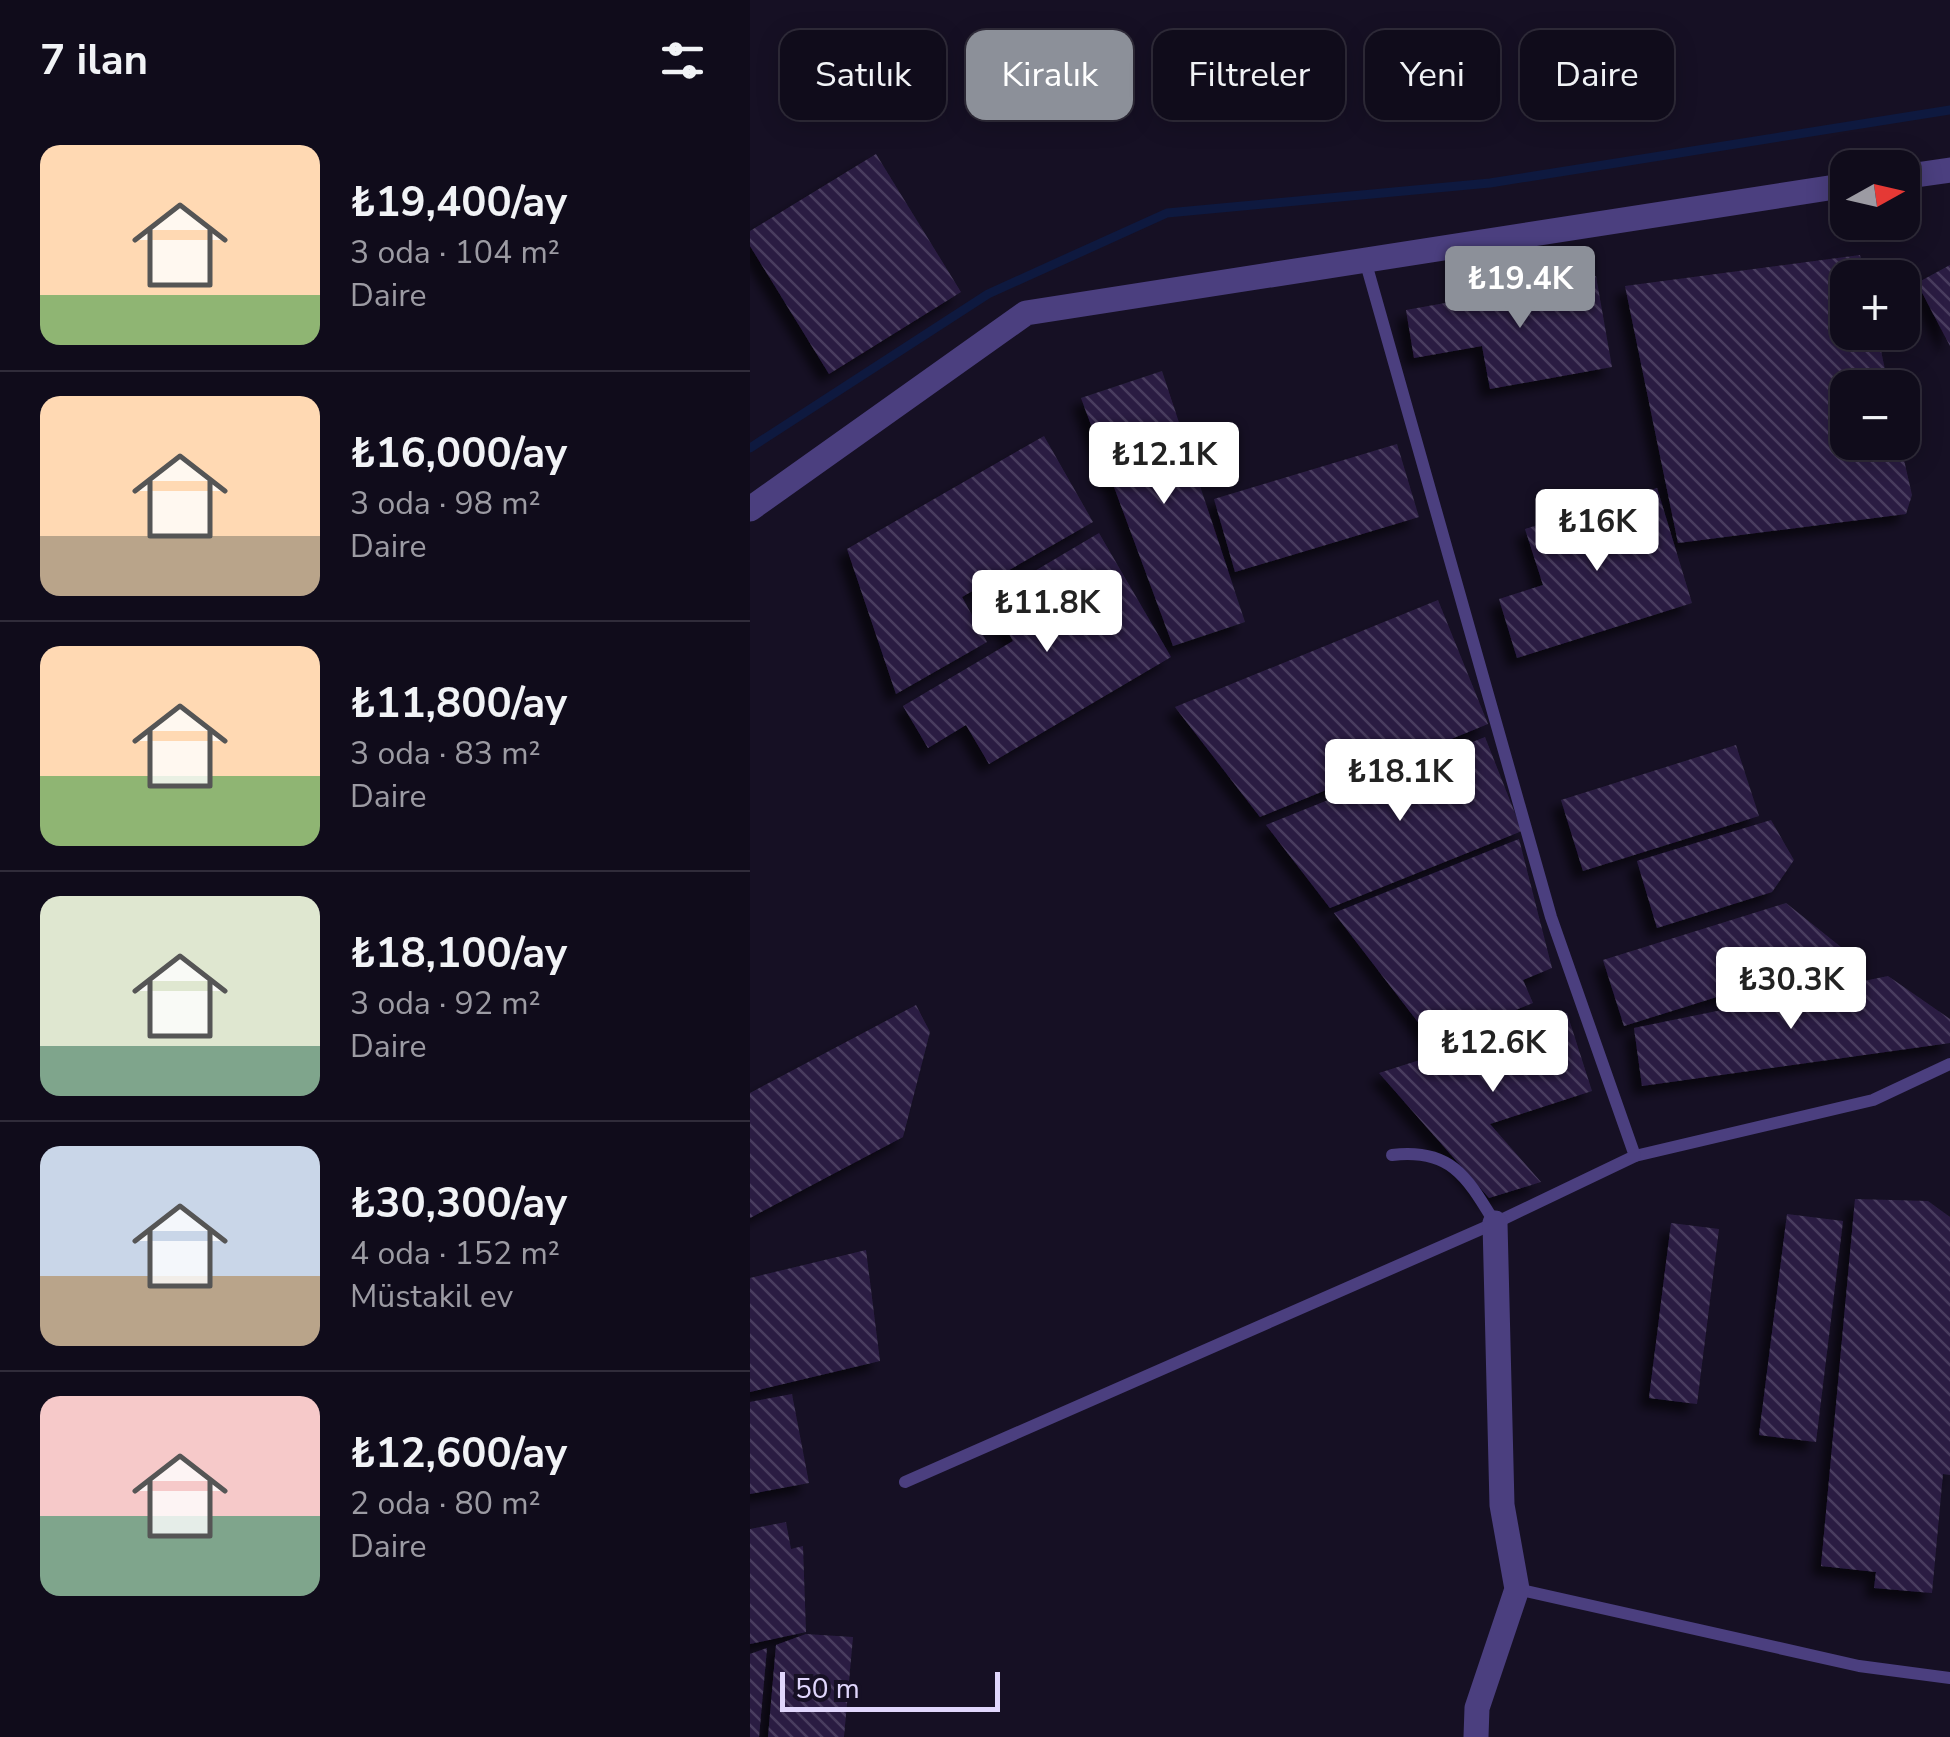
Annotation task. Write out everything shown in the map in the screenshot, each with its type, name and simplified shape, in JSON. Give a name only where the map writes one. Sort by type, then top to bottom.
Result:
[{"type":"street","points":[[1920,174],[1950,170]]},
{"type":"street","points":[[750,509],[1026,313],[1830,189]]},
{"type":"street","points":[[1476,1737],[1477,1708],[1517,1589],[1502,1505],[1495,1223]]},
{"type":"lane","points":[[1365,260],[1552,918],[1636,1156]]},
{"type":"lane","points":[[905,1482],[1495,1223],[1636,1156],[1873,1100],[1950,1064]]},
{"type":"lane","points":[[1392,1155],[1418,1152],[1441,1157],[1474,1189],[1495,1223]]},
{"type":"lane","points":[[1517,1589],[1824,1658],[1950,1678]]},
{"type":"building","points":[[876,154],[961,292],[829,374],[750,246],[750,231]]},
{"type":"building","points":[[1860,255],[1861,260],[1830,260],[1830,350],[1881,350],[1885,370],[1830,370],[1830,460],[1904,460],[1912,495],[1906,514],[1678,543],[1625,286]]},
{"type":"building","points":[[1950,265],[1950,346],[1920,289],[1920,281]]},
{"type":"building","points":[[1596,276],[1612,367],[1490,389],[1482,346],[1414,358],[1406,310]]},
{"type":"building","points":[[1162,371],[1245,622],[1173,646],[1081,398]]},
{"type":"building","points":[[1044,436],[1093,522],[962,597],[987,642],[896,694],[847,549]]},
{"type":"building","points":[[1397,444],[1419,517],[1235,572],[1214,499]]},
{"type":"building","points":[[1657,488],[1692,603],[1517,658],[1499,599],[1543,585],[1525,529]]},
{"type":"building","points":[[1099,533],[1171,657],[989,764],[966,725],[928,748],[903,706],[1013,641],[989,598]]},
{"type":"building","points":[[1438,600],[1488,724],[1260,817],[1175,707]]},
{"type":"building","points":[[1485,737],[1522,831],[1330,908],[1266,825]]},
{"type":"building","points":[[1736,745],[1759,816],[1583,871],[1561,800]]},
{"type":"building","points":[[1771,820],[1794,860],[1772,892],[1657,928],[1637,861]]},
{"type":"building","points":[[1519,839],[1552,968],[1523,980],[1533,1003],[1434,1043],[1334,913]]},
{"type":"building","points":[[1786,903],[1851,955],[1624,1026],[1603,960]]},
{"type":"building","points":[[1888,976],[1950,1019],[1950,1043],[1642,1086],[1634,1028]]},
{"type":"building","points":[[916,1005],[930,1032],[903,1137],[750,1218],[750,1093]]},
{"type":"building","points":[[1567,1013],[1592,1091],[1490,1124],[1541,1182],[1489,1198],[1379,1073]]},
{"type":"building","points":[[1855,1199],[1928,1201],[1950,1217],[1950,1475],[1943,1474],[1932,1593],[1874,1588],[1876,1572],[1821,1566]]},
{"type":"building","points":[[1787,1214],[1843,1221],[1816,1442],[1759,1435]]},
{"type":"building","points":[[1671,1223],[1719,1229],[1697,1404],[1649,1398]]},
{"type":"building","points":[[866,1250],[880,1361],[750,1392],[750,1278]]},
{"type":"building","points":[[792,1394],[809,1483],[750,1494],[750,1402]]},
{"type":"building","points":[[786,1522],[791,1549],[803,1546],[806,1632],[750,1644],[750,1529]]},
{"type":"building","points":[[806,1634],[853,1637],[844,1737],[768,1737],[776,1645]]},
{"type":"building","points":[[767,1648],[759,1737],[750,1737],[750,1654]]},
{"type":"waterway","points":[[750,448],[988,294],[1167,213],[1490,183],[1950,110]]}]
